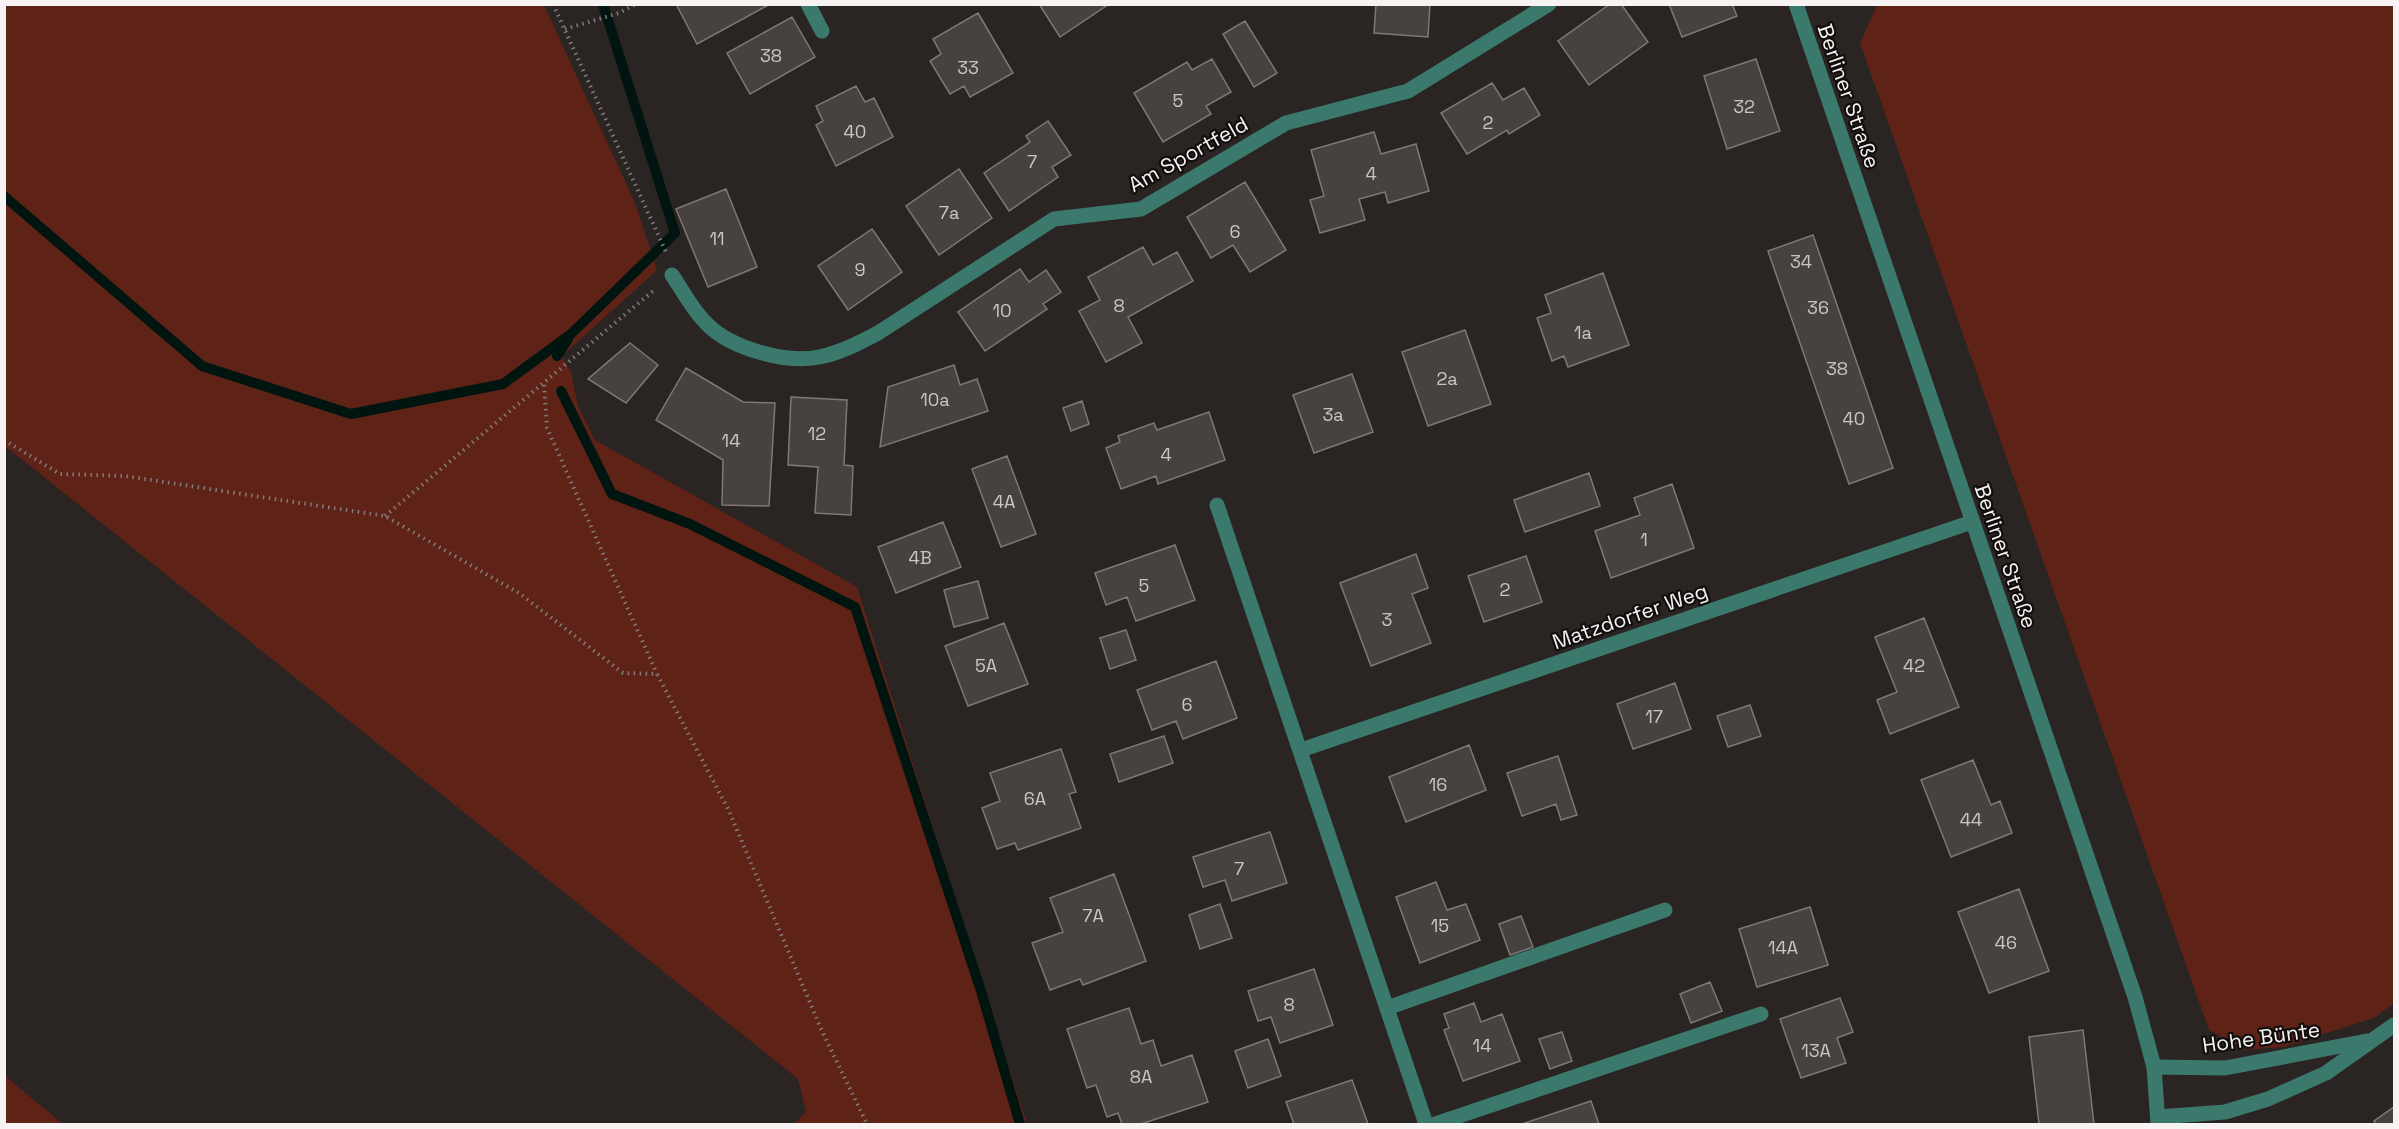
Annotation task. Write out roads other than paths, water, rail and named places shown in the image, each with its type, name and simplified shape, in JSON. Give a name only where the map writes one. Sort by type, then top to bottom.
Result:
[{"type":"street","points":[[808,4],[822,31]]},
{"type":"street","name":"Am Sportfeld","points":[[672,275],[707,324],[742,347],[782,357],[817,358],[848,349],[878,333],[1054,219],[1141,209],[1286,123],[1408,91],[1550,4]]},
{"type":"street","name":"Berliner Straße","points":[[1796,4],[2125,966],[2154,1067],[2158,1121]]},
{"type":"street","points":[[1217,505],[1426,1125]]},
{"type":"street","name":"Matzdorfer Weg","points":[[1301,750],[1972,522]]},
{"type":"street","points":[[1387,1008],[1665,910]]},
{"type":"street","points":[[1435,1125],[1761,1014]]},
{"type":"street","name":"Hohe Bünte","points":[[2158,1121],[2224,1112],[2268,1099],[2326,1073],[2394,1025]]},
{"type":"street","name":"Hohe Bünte","points":[[2154,1067],[2225,1068],[2373,1040]]},
{"type":"waterway","points":[[4,196],[202,366],[351,414],[503,384],[571,334],[675,233],[603,4]]},
{"type":"waterway","points":[[557,356],[568,339]]},
{"type":"waterway","points":[[561,391],[612,494],[690,524],[855,607],[981,991],[1020,1124]]}]
